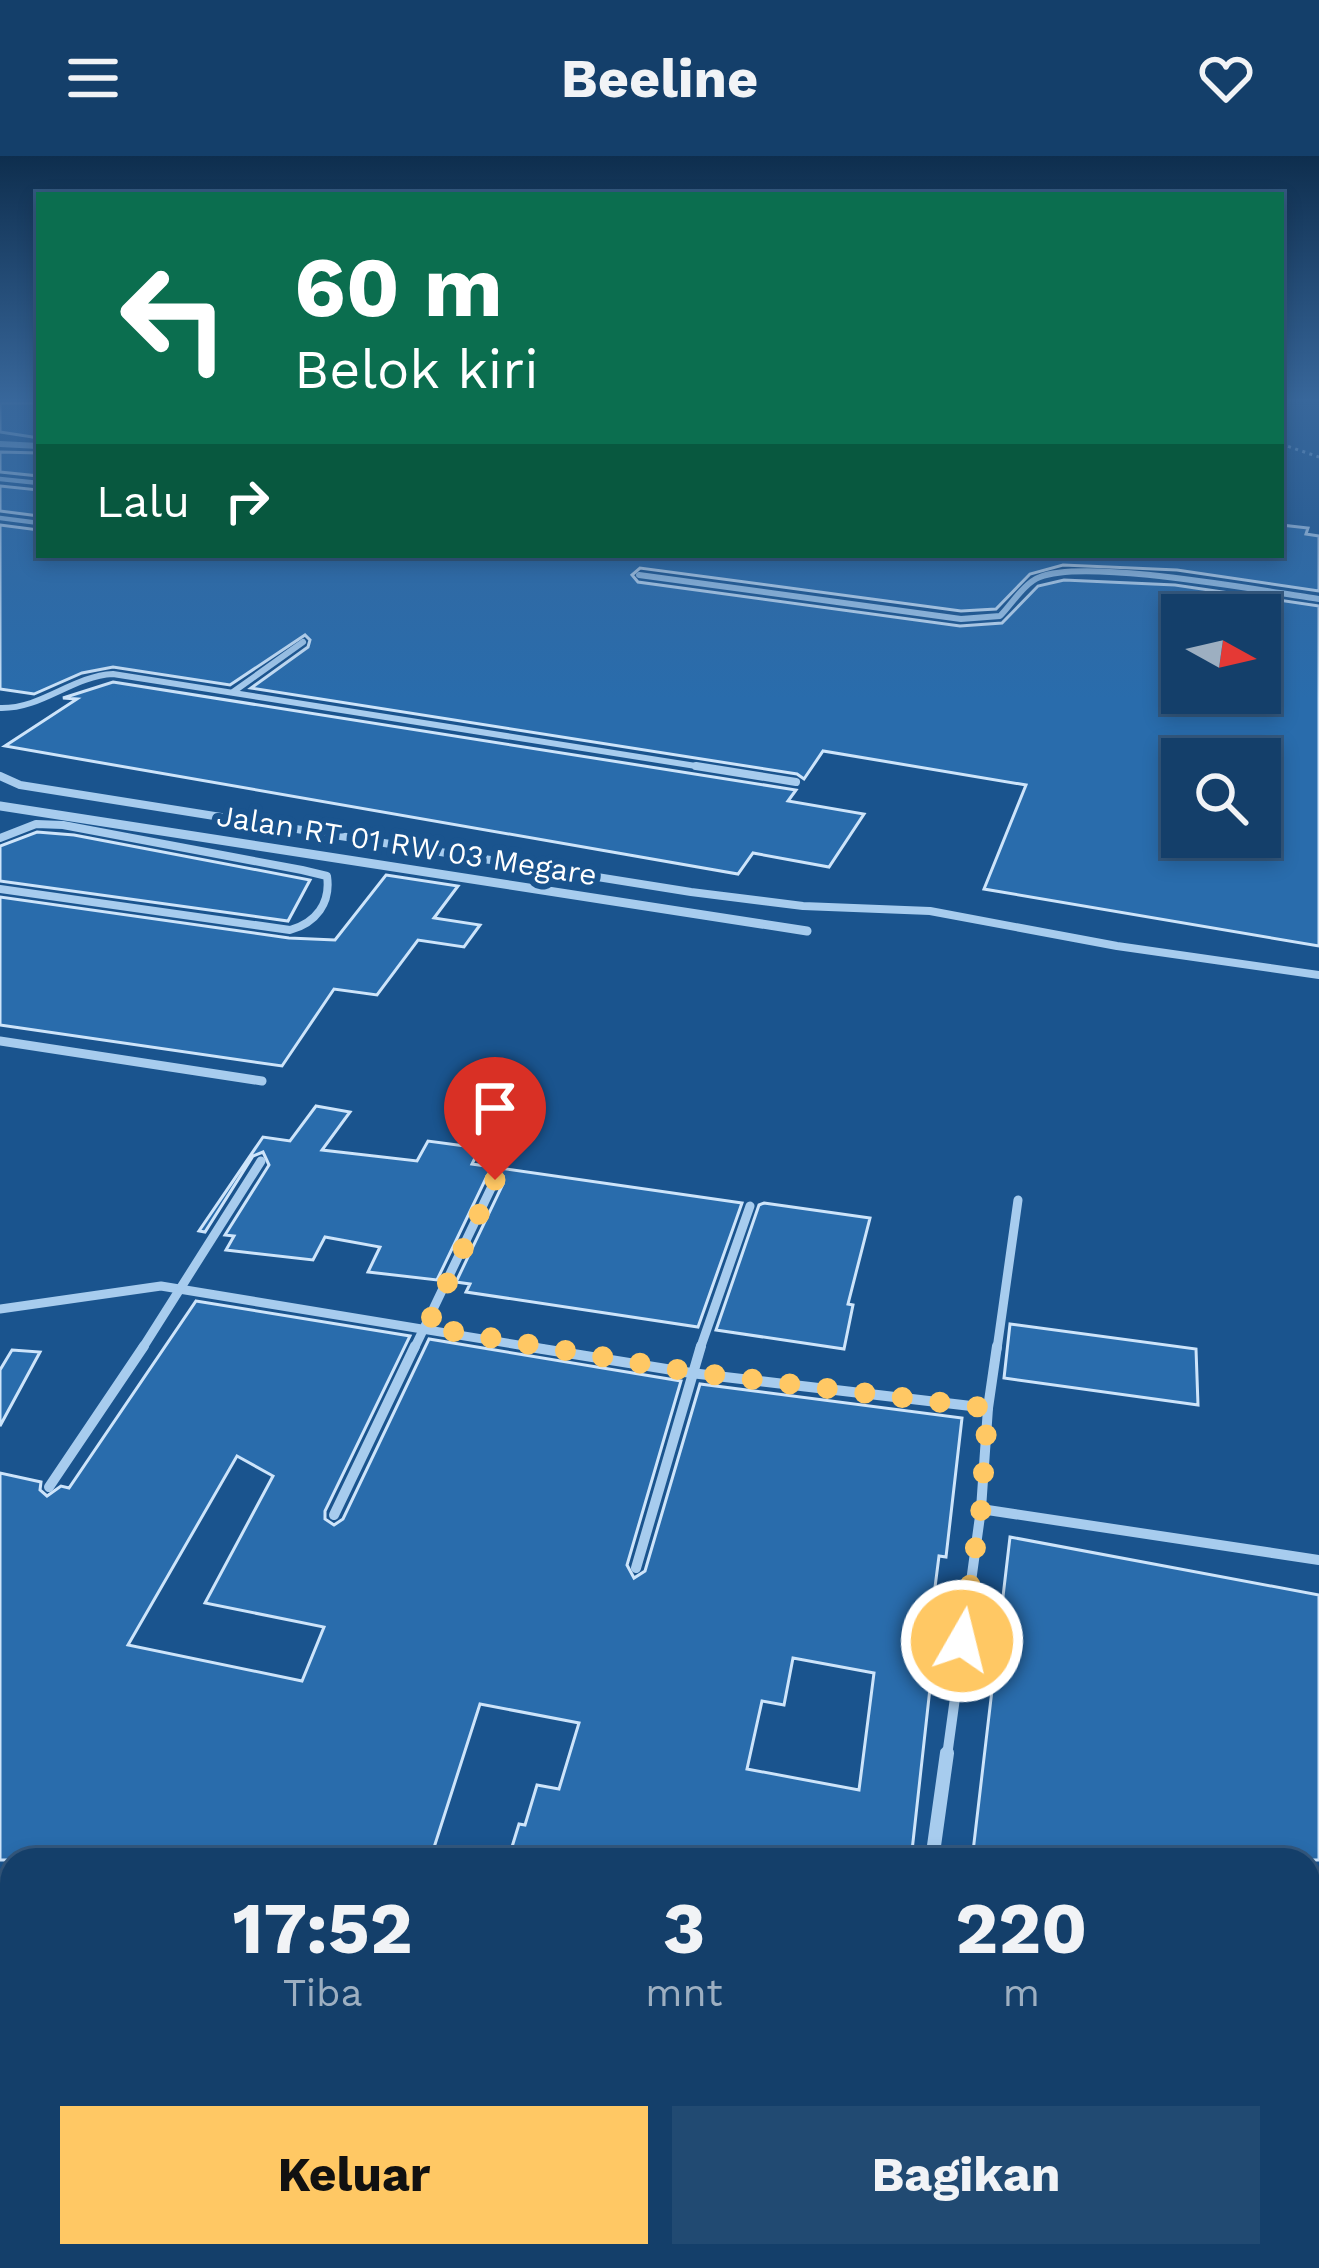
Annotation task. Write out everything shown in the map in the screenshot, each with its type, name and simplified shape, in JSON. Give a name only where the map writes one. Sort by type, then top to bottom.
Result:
[{"type":"street","name":"Jalan RT 01 RW 03 Megare","points":[[0,806],[807,931]]},
{"type":"lane","points":[[0,518],[36,523]]},
{"type":"lane","points":[[639,575],[961,620],[1000,616],[1035,579],[1058,574],[1119,576],[1319,599]]},
{"type":"lane","points":[[233,692],[303,642]]},
{"type":"lane","points":[[0,724],[10,710],[92,674],[796,782]]},
{"type":"lane","points":[[0,708],[10,710]]},
{"type":"lane","points":[[0,776],[20,785],[691,892],[802,906],[930,911],[1118,946],[1319,975]]},
{"type":"lane","points":[[0,838],[37,824],[63,825],[302,870],[327,876],[331,883],[330,894],[310,924],[290,930],[0,889]]},
{"type":"lane","points":[[0,1042],[262,1081]]},
{"type":"lane","points":[[49,1487],[261,1162]]},
{"type":"lane","points":[[334,1515],[495,1180]]},
{"type":"lane","points":[[934,1848],[1018,1200]]},
{"type":"lane","points":[[636,1568],[692,1372],[750,1206]]},
{"type":"lane","points":[[0,1309],[130,1288],[183,1288],[692,1372],[988,1408]]},
{"type":"lane","points":[[981,1509],[1319,1560]]},
{"type":"building","points":[[0,502],[36,502],[36,516],[0,511]]},
{"type":"building","points":[[0,525],[36,530],[36,558],[1284,558],[1284,525],[1308,528],[1306,534],[1319,536],[1319,591],[1177,570],[1063,565],[1030,574],[996,609],[961,611],[640,568],[632,575],[638,582],[960,626],[1002,623],[1038,586],[1064,580],[1175,585],[1237,594],[1161,594],[1161,714],[1281,714],[1281,600],[1319,606],[1319,946],[984,889],[1026,785],[823,751],[804,779],[797,774],[251,688],[308,647],[310,640],[305,635],[230,685],[113,667],[82,673],[34,694],[0,689]]},
{"type":"building","points":[[113,682],[796,790],[788,801],[864,814],[829,867],[753,853],[738,874],[5,746],[77,699],[63,698]]},
{"type":"building","points":[[37,832],[310,880],[288,921],[0,881],[0,846]]},
{"type":"building","points":[[386,875],[458,886],[434,918],[480,925],[464,947],[418,940],[377,995],[334,989],[282,1066],[0,1025],[0,897],[289,938],[335,940]]},
{"type":"building","points":[[316,1106],[350,1112],[322,1150],[417,1161],[428,1141],[480,1148],[472,1164],[742,1203],[698,1327],[466,1292],[470,1284],[456,1282],[503,1184],[503,1176],[495,1171],[487,1176],[437,1280],[368,1272],[380,1247],[325,1237],[313,1260],[226,1250],[234,1236],[225,1235],[269,1165],[263,1152],[253,1156],[205,1232],[199,1231],[263,1137],[290,1141]]},
{"type":"building","points":[[759,1205],[870,1218],[848,1304],[853,1305],[844,1349],[716,1330]]},
{"type":"building","points":[[196,1301],[410,1336],[325,1511],[325,1519],[334,1525],[343,1519],[429,1339],[681,1381],[627,1565],[634,1578],[645,1571],[700,1384],[962,1418],[946,1557],[939,1556],[928,1642],[935,1643],[912,1848],[512,1848],[519,1824],[525,1825],[537,1785],[559,1789],[579,1723],[480,1704],[434,1848],[0,1848],[0,1473],[41,1482],[40,1490],[47,1496],[61,1486],[69,1488]],"holes":[[[237,1456],[273,1476],[205,1603],[324,1627],[302,1681],[128,1645]],[[793,1658],[874,1673],[859,1790],[747,1769],[762,1701],[784,1705]]]},
{"type":"building","points":[[1010,1324],[1196,1349],[1198,1405],[1004,1378]]},
{"type":"building","points":[[12,1350],[40,1352],[0,1426],[0,1370]]},
{"type":"building","points":[[1010,1537],[1319,1595],[1319,1848],[973,1848]]},
{"type":"route","points":[[495,1180],[427,1327],[692,1372],[988,1408],[981,1509],[962,1641]]}]
